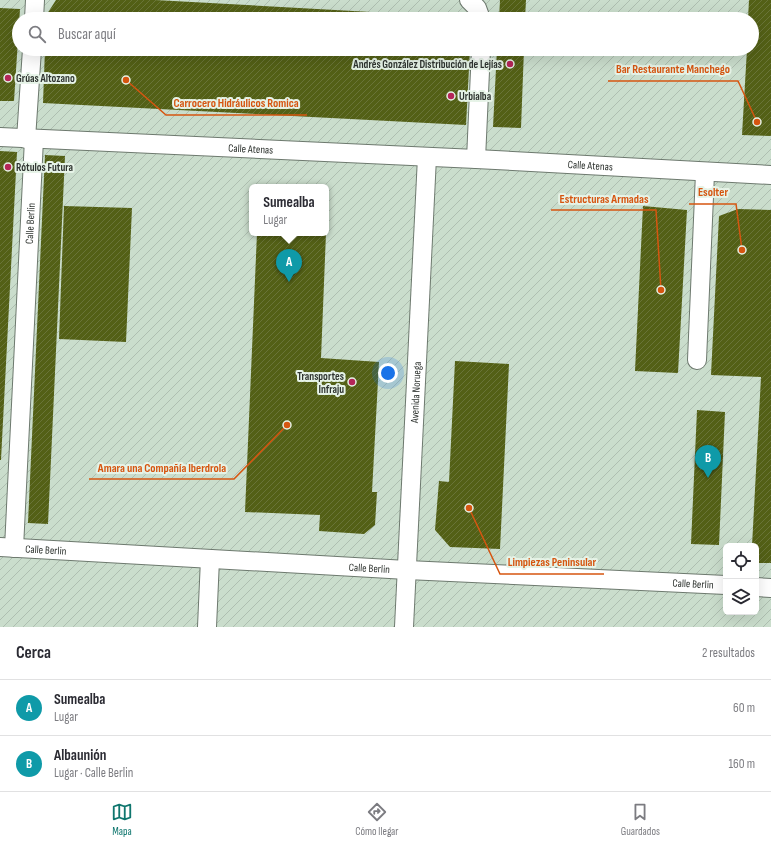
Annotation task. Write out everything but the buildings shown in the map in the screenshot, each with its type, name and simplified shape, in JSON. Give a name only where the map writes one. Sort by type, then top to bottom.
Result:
[{"type":"street","points":[[34,12],[35,0]]},
{"type":"street","points":[[469,0],[478,8],[479,12]]},
{"type":"street","points":[[30,139],[32,56]]},
{"type":"street","points":[[476,159],[481,56]]},
{"type":"street","name":"Calle Atenas","points":[[0,137],[366,153],[427,158],[476,159],[771,176]]},
{"type":"street","name":"Calle Berlin","points":[[30,139],[7,548],[723,586]]},
{"type":"street","name":"Avenida Noruega","points":[[404,627],[427,158]]},
{"type":"street","points":[[697,360],[704,173]]},
{"type":"street","points":[[206,627],[210,559]]},
{"type":"street","points":[[759,587],[771,588]]},
{"type":"shaded area","points":[[0,0],[771,0],[771,627],[0,627]]},
{"type":"place","name":"Andrés González Distribución de Lejías","points":[[510,64]]},
{"type":"place","name":"Grúas Altozano","points":[[8,78]]},
{"type":"place","name":"Carrocero Hidráulicos Romica","points":[[126,80]]},
{"type":"place","name":"Urbialba","points":[[451,96]]},
{"type":"place","name":"Bar Restaurante Manchego","points":[[757,122]]},
{"type":"place","name":"Rótulos Futura","points":[[8,167]]},
{"type":"place","name":"Esolter","points":[[742,250]]},
{"type":"place","name":"Sumealba","points":[[289,282]]},
{"type":"place","name":"Estructuras Armadas","points":[[661,290]]},
{"type":"place","name":"Transportes Infraju","points":[[352,382]]},
{"type":"place","name":"Amara una Compañía Iberdrola","points":[[287,425]]},
{"type":"place","name":"Albaunión","points":[[708,478]]},
{"type":"place","name":"Limpiezas Peninsular","points":[[469,508]]}]
